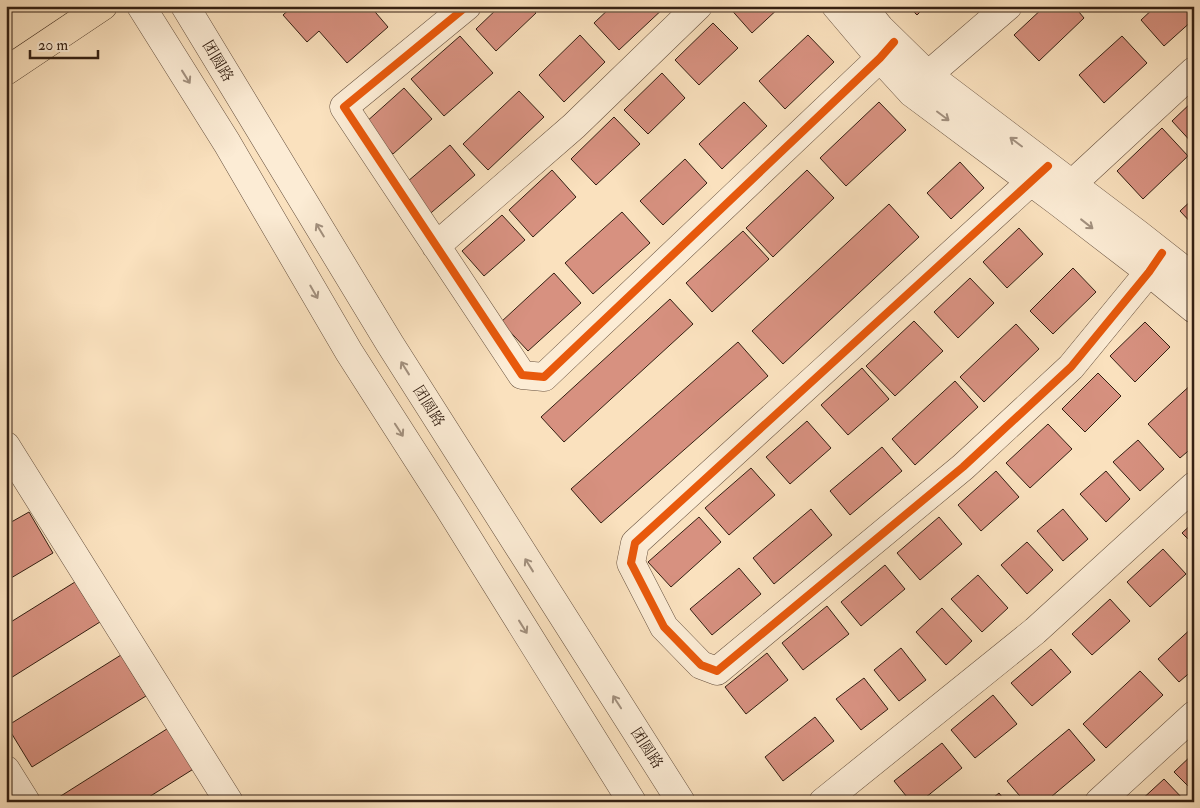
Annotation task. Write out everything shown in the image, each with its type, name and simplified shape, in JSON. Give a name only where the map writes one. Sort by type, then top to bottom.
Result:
[{"type":"highway","points":[[6,71],[103,6]]},
{"type":"street","points":[[141,6],[227,143],[348,352],[447,505],[632,802]]},
{"type":"street","name":"团圆路","points":[[185,6],[395,352],[681,802]]},
{"type":"street","points":[[467,6],[344,107],[522,375],[544,377],[887,50]]},
{"type":"street","points":[[436,246],[574,126],[698,6]]},
{"type":"street","points":[[836,6],[887,50],[920,84],[1156,263],[1192,303]]},
{"type":"street","points":[[862,6],[880,28],[887,50]]},
{"type":"street","points":[[920,84],[1008,6]]},
{"type":"street","points":[[1065,193],[1194,71]]},
{"type":"street","points":[[1040,174],[635,543],[631,563],[664,627],[701,665],[718,671],[963,467],[1070,367],[1156,263]]},
{"type":"street","points":[[1156,263],[1194,278]]},
{"type":"street","points":[[6,446],[229,802]]},
{"type":"street","points":[[823,802],[1034,631],[1194,486]]},
{"type":"street","points":[[1099,802],[1194,715]]},
{"type":"street","points":[[6,770],[26,802]]},
{"type":"building","points":[[293,6],[370,6],[388,27],[347,63],[319,31],[307,42],[283,15]]},
{"type":"building","points":[[500,6],[530,6],[536,13],[496,51],[476,29]]},
{"type":"building","points":[[612,6],[666,6],[619,50],[594,23]]},
{"type":"building","points":[[728,6],[781,6],[752,33]]},
{"type":"building","points":[[908,6],[926,6],[917,15]]},
{"type":"building","points":[[1045,6],[1074,6],[1084,18],[1039,61],[1014,35]]},
{"type":"building","points":[[1156,6],[1194,6],[1194,19],[1164,46],[1141,20]]},
{"type":"building","points":[[713,23],[738,48],[699,85],[675,60]]},
{"type":"building","points":[[580,35],[605,62],[564,102],[539,75]]},
{"type":"building","points":[[808,35],[834,62],[785,109],[759,81]]},
{"type":"building","points":[[460,36],[493,73],[444,116],[411,79]]},
{"type":"building","points":[[1122,36],[1147,63],[1104,103],[1079,75]]},
{"type":"building","points":[[662,73],[685,98],[648,134],[624,110]]},
{"type":"building","points":[[404,88],[432,119],[393,154],[365,123]]},
{"type":"building","points":[[519,91],[544,117],[488,170],[463,144]]},
{"type":"building","points":[[1194,100],[1194,145],[1172,121]]},
{"type":"building","points":[[744,102],[767,126],[722,169],[699,144]]},
{"type":"building","points":[[879,102],[906,130],[846,186],[820,158]]},
{"type":"building","points":[[614,117],[640,144],[596,185],[571,159]]},
{"type":"building","points":[[1162,128],[1188,156],[1143,199],[1117,171]]},
{"type":"building","points":[[450,145],[475,175],[425,218],[400,188]]},
{"type":"building","points":[[685,159],[707,183],[663,225],[640,201]]},
{"type":"building","points":[[960,162],[984,188],[951,219],[927,193]]},
{"type":"building","points":[[552,170],[576,197],[533,237],[509,210]]},
{"type":"building","points":[[807,170],[834,198],[773,257],[746,228]]},
{"type":"building","points":[[1194,198],[1194,226],[1180,211]]},
{"type":"building","points":[[889,204],[919,237],[783,364],[752,331]]},
{"type":"building","points":[[622,212],[650,243],[593,294],[565,263]]},
{"type":"building","points":[[502,215],[525,240],[484,276],[462,251]]},
{"type":"building","points":[[1019,228],[1043,254],[1007,288],[983,262]]},
{"type":"building","points":[[743,231],[769,259],[712,312],[686,283]]},
{"type":"building","points":[[1073,268],[1096,292],[1053,334],[1030,311]]},
{"type":"building","points":[[554,273],[581,303],[528,351],[501,322]]},
{"type":"building","points":[[970,278],[994,303],[958,338],[934,312]]},
{"type":"building","points":[[670,299],[693,324],[564,442],[541,417]]},
{"type":"building","points":[[914,321],[943,351],[895,396],[866,366]]},
{"type":"building","points":[[1145,322],[1170,347],[1135,382],[1110,356]]},
{"type":"building","points":[[1016,324],[1039,349],[984,402],[960,377]]},
{"type":"building","points":[[738,342],[768,376],[601,523],[571,489]]},
{"type":"building","points":[[862,368],[889,399],[848,435],[821,405]]},
{"type":"building","points":[[1098,373],[1121,396],[1085,432],[1062,409]]},
{"type":"building","points":[[955,381],[978,407],[915,465],[892,439]]},
{"type":"building","points":[[1194,382],[1194,446],[1180,458],[1148,424]]},
{"type":"building","points":[[807,421],[831,448],[790,484],[766,457]]},
{"type":"building","points":[[1048,424],[1072,449],[1030,488],[1006,463]]},
{"type":"building","points":[[1138,440],[1164,469],[1140,491],[1113,462]]},
{"type":"building","points":[[882,447],[902,471],[850,515],[830,491]]},
{"type":"building","points":[[751,468],[775,495],[729,535],[705,508]]},
{"type":"building","points":[[996,471],[1019,497],[981,531],[958,505]]},
{"type":"building","points":[[1106,471],[1130,499],[1106,522],[1080,494]]},
{"type":"building","points":[[811,509],[832,535],[774,584],[753,558]]},
{"type":"building","points":[[1063,509],[1088,539],[1063,561],[1037,531]]},
{"type":"building","points":[[29,512],[53,553],[6,581],[6,525]]},
{"type":"building","points":[[699,517],[721,542],[671,587],[648,562]]},
{"type":"building","points":[[939,517],[962,544],[920,580],[897,553]]},
{"type":"building","points":[[1194,522],[1194,545],[1182,533]]},
{"type":"building","points":[[1027,542],[1053,570],[1027,594],[1001,565]]},
{"type":"building","points":[[1163,549],[1186,574],[1150,607],[1127,582]]},
{"type":"building","points":[[885,565],[905,589],[861,626],[841,602]]},
{"type":"building","points":[[739,568],[761,594],[712,635],[690,609]]},
{"type":"building","points":[[978,575],[1008,608],[982,632],[951,599]]},
{"type":"building","points":[[75,582],[100,622],[6,681],[6,625]]},
{"type":"building","points":[[1110,599],[1130,621],[1092,655],[1072,634]]},
{"type":"building","points":[[827,606],[849,634],[803,670],[782,643]]},
{"type":"building","points":[[942,608],[972,641],[946,665],[916,632]]},
{"type":"building","points":[[1194,626],[1194,669],[1179,682],[1158,659]]},
{"type":"building","points":[[901,648],[926,680],[899,701],[874,670]]},
{"type":"building","points":[[1051,649],[1071,672],[1032,706],[1011,683]]},
{"type":"building","points":[[767,653],[788,680],[746,714],[725,687]]},
{"type":"building","points":[[121,655],[146,696],[32,767],[7,726]]},
{"type":"building","points":[[1140,671],[1163,695],[1106,748],[1083,724]]},
{"type":"building","points":[[864,678],[888,709],[861,730],[836,699]]},
{"type":"building","points":[[993,695],[1017,724],[975,758],[951,730]]},
{"type":"building","points":[[815,717],[834,741],[783,781],[765,757]]},
{"type":"building","points":[[170,727],[195,768],[141,802],[58,802],[56,799]]},
{"type":"building","points":[[1069,729],[1095,760],[1045,802],[1025,802],[1007,781]]},
{"type":"building","points":[[942,743],[962,768],[920,802],[911,802],[894,781]]},
{"type":"building","points":[[1194,753],[1194,792],[1174,772]]},
{"type":"building","points":[[1164,779],[1186,802],[1139,802]]},
{"type":"building","points":[[999,793],[1006,802],[988,802]]},
{"type":"cycle path","points":[[467,6],[344,107],[522,375],[544,377],[880,58],[894,42]]},
{"type":"cycle path","points":[[1048,166],[635,543],[631,563],[664,627],[701,665],[717,671],[963,467],[1071,367],[1149,272],[1162,253]]}]
